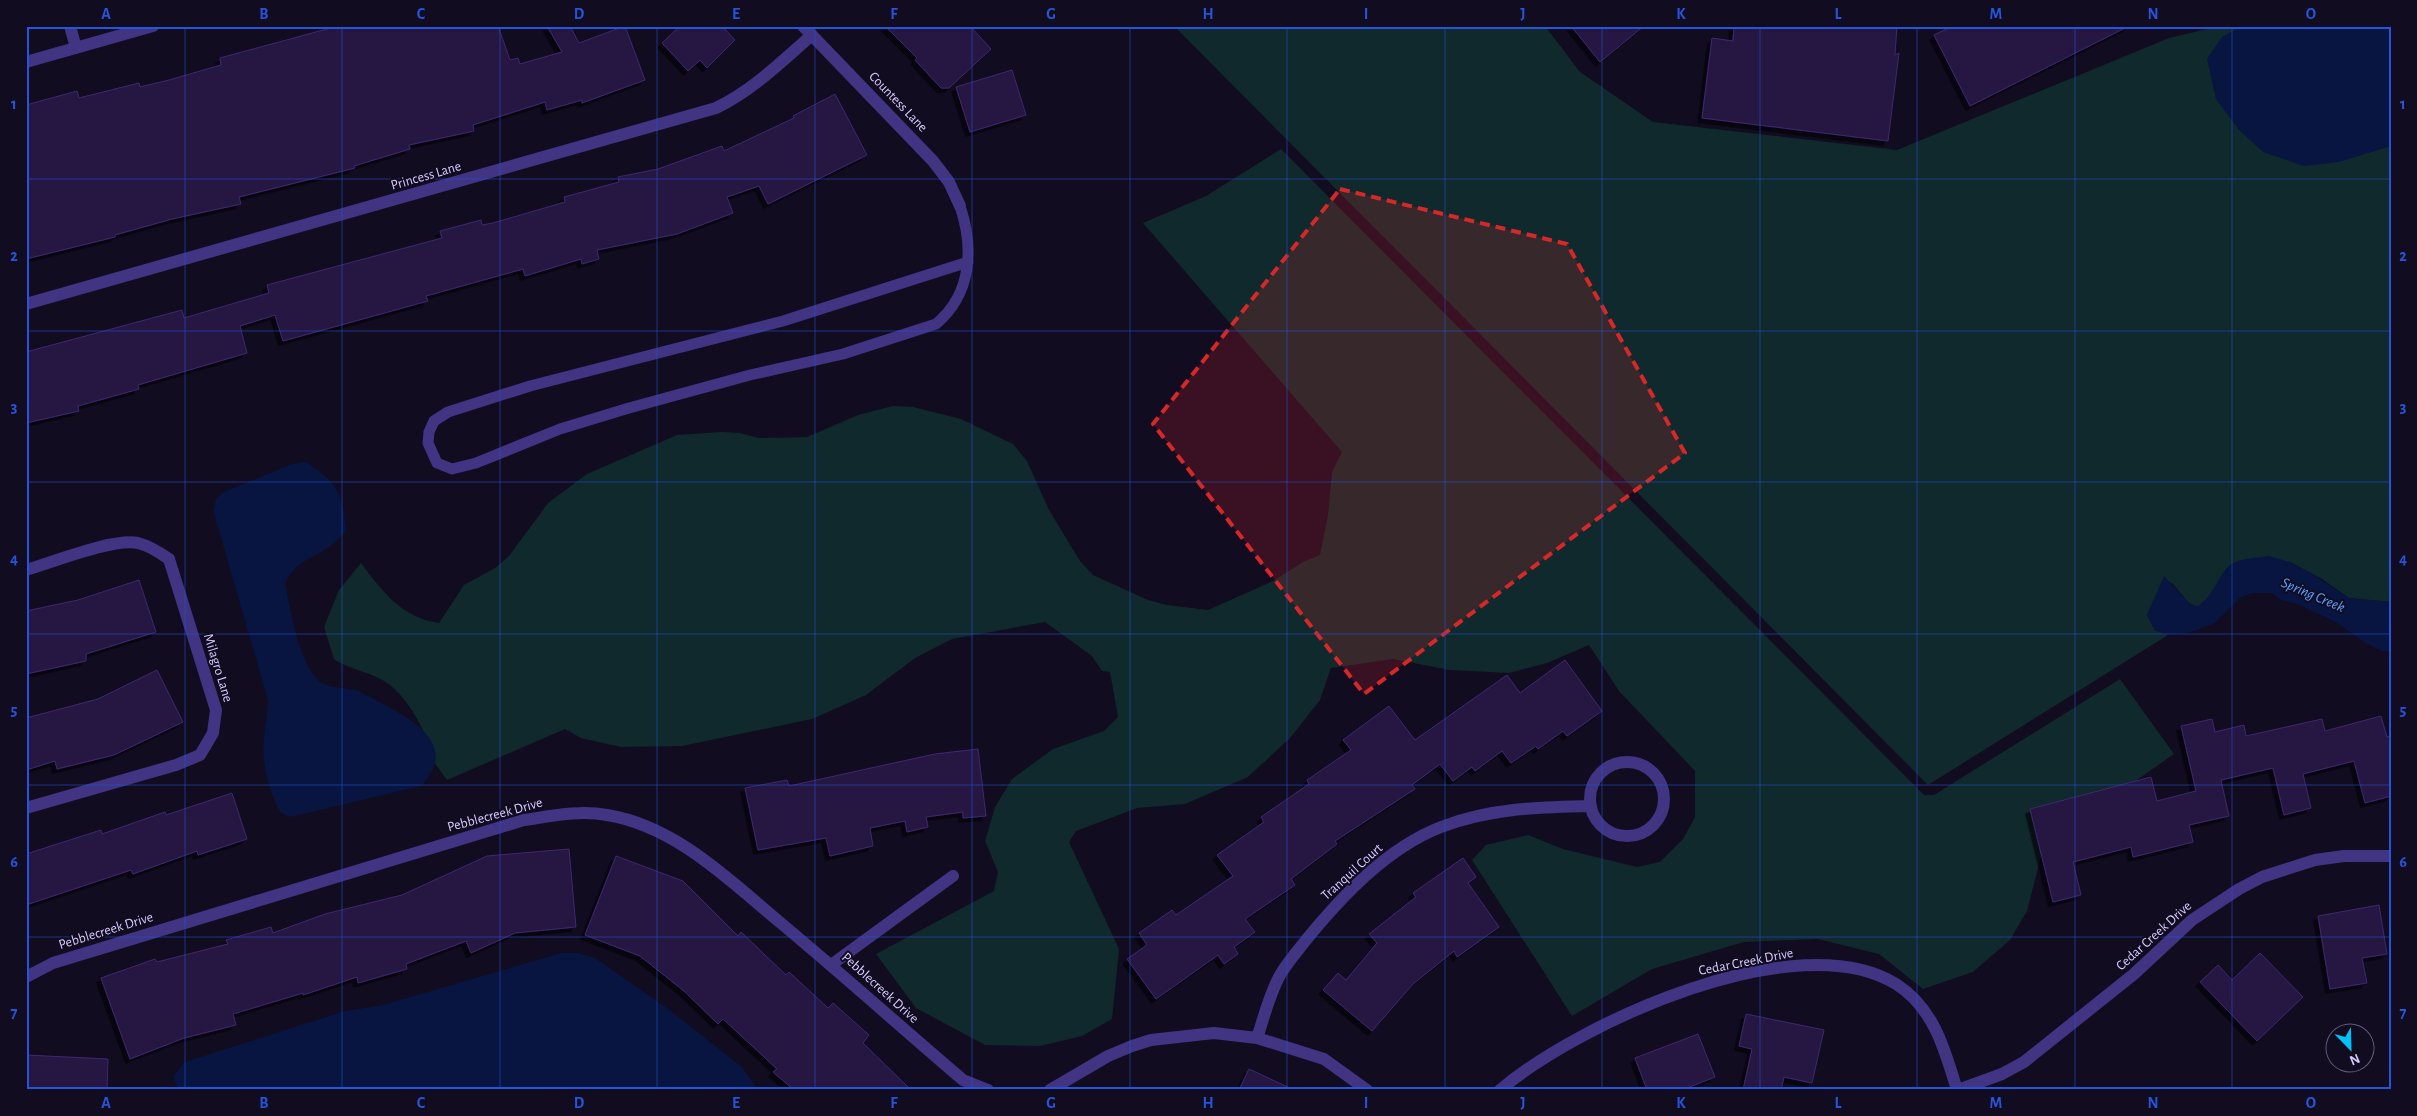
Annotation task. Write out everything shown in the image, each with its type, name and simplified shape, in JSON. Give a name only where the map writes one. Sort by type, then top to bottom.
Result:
[{"type":"street","points":[[70,26],[76,48]]},
{"type":"street","points":[[26,62],[153,26]]},
{"type":"street","name":"Countess Lane","points":[[808,31],[933,161],[949,182],[960,206]]},
{"type":"street","name":"Princess Lane","points":[[26,304],[716,108],[739,97],[759,82],[808,31]]},
{"type":"street","name":"Milagro Lane","points":[[26,570],[117,543],[137,543],[152,547],[169,559],[216,710],[213,734],[200,755],[176,765],[26,808]]},
{"type":"street","points":[[1633,762],[1646,767],[1654,773],[1661,783],[1665,796],[1663,811],[1657,822],[1645,833],[1632,837],[1613,834],[1601,828],[1594,818],[1591,806],[1589,799],[1591,786],[1598,775],[1608,767],[1620,763],[1633,762]]},
{"type":"street","name":"Tranquil Court","points":[[1257,1038],[1279,976],[1296,952],[1322,920],[1350,891],[1378,866],[1410,843],[1441,827],[1483,814],[1522,808],[1591,806]]},
{"type":"street","name":"Pebblecreek Drive","points":[[26,977],[53,963],[524,820],[573,812],[608,815],[652,830],[690,849],[831,965],[963,1080],[988,1090]]},
{"type":"street","name":"Cedar Creek Drive","points":[[1500,1090],[1572,1041],[1637,1009],[1718,981],[1772,969],[1825,964],[1849,966],[1875,972],[1898,985],[1917,1002],[1933,1023],[1944,1046],[1957,1090],[2002,1074],[2024,1062],[2134,974],[2192,920],[2239,889],[2279,870],[2315,860],[2344,856],[2391,856]]},
{"type":"street","points":[[831,965],[953,876]]},
{"type":"street","points":[[1050,1090],[1108,1056],[1152,1040],[1214,1033],[1257,1038],[1324,1059],[1368,1090]]},
{"type":"lane","points":[[960,206],[968,235],[968,262],[960,293],[948,314],[936,324],[920,331],[843,354],[750,375],[629,408],[560,429],[476,463],[452,469],[437,463],[428,443],[429,432],[434,421],[448,412],[530,386],[783,321],[968,262]]},
{"type":"highlighted area","points":[[1340,189],[1567,244],[1685,453],[1364,694],[1153,424]]},
{"type":"green space","points":[[1174,26],[1545,26],[1580,72],[1653,122],[1897,150],[2169,38],[2220,26],[2391,26],[2391,602],[2349,598],[2322,579],[2290,562],[2229,566],[2209,599],[2197,607],[2189,603],[2172,583],[2154,600],[2147,615],[2155,630],[2168,635],[1928,785]]},
{"type":"green space","points":[[1281,149],[1924,795],[1934,795],[2120,679],[2174,754],[2044,845],[2027,911],[2010,940],[1973,972],[1923,989],[1879,954],[1818,939],[1744,942],[1652,969],[1572,1016],[1472,860],[1486,845],[1528,835],[1563,849],[1637,867],[1660,862],[1683,839],[1695,817],[1695,771],[1619,691],[1589,645],[1547,663],[1509,673],[1450,670],[1393,659],[1331,668],[1320,700],[1290,738],[1248,777],[1185,804],[1137,808],[1076,831],[1069,842],[1119,949],[1112,1019],[1082,1036],[1040,1046],[985,1045],[916,1008],[876,954],[994,891],[998,872],[985,841],[995,807],[1012,779],[1053,749],[1104,731],[1118,717],[1110,672],[1102,671],[1092,656],[1045,622],[952,639],[915,658],[866,695],[812,719],[682,746],[621,747],[581,738],[565,729],[447,780],[429,755],[422,727],[397,691],[377,677],[334,659],[324,627],[339,590],[361,563],[394,602],[414,615],[439,623],[464,585],[495,568],[509,556],[548,503],[587,474],[677,435],[721,432],[740,433],[759,438],[807,437],[858,415],[893,406],[913,407],[961,419],[1013,444],[1027,461],[1049,510],[1080,561],[1093,575],[1148,600],[1167,605],[1208,610],[1273,581],[1303,562],[1320,555],[1328,515],[1332,472],[1342,452],[1143,223],[1206,196]]},
{"type":"water","points":[[2242,26],[2391,26],[2391,146],[2339,162],[2304,166],[2263,152],[2239,130],[2216,99],[2207,59],[2222,37]]},
{"type":"water","points":[[306,462],[326,477],[337,490],[343,506],[346,530],[330,546],[297,567],[285,583],[297,638],[302,652],[314,676],[322,683],[359,691],[406,717],[431,740],[436,754],[433,769],[421,786],[290,817],[280,812],[272,795],[267,777],[263,748],[268,700],[213,510],[216,499],[224,492],[292,464]]},
{"type":"water","name":"Spring Creek","points":[[2269,556],[2290,562],[2349,598],[2391,602],[2391,652],[2382,651],[2364,642],[2337,623],[2298,604],[2281,600],[2272,593],[2254,593],[2241,597],[2215,623],[2189,633],[2168,635],[2155,630],[2147,615],[2164,576],[2189,603],[2197,607],[2208,597],[2224,572],[2232,564],[2242,560]]},
{"type":"water","points":[[561,953],[578,953],[595,958],[671,1011],[742,1067],[758,1090],[179,1090],[173,1077],[185,1062],[345,1011],[383,1005]]},
{"type":"building","points":[[338,26],[498,26],[510,60],[518,58],[520,64],[562,52],[547,26],[570,26],[579,43],[625,26],[645,80],[582,103],[582,100],[547,110],[545,102],[473,125],[474,131],[409,145],[410,149],[354,166],[355,168],[239,197],[241,204],[172,219],[115,235],[115,237],[26,259],[26,105],[77,91],[79,98],[139,83],[140,87],[169,80],[221,65],[220,58]]},
{"type":"building","points":[[680,26],[722,26],[735,40],[707,68],[700,60],[688,71],[662,43]]},
{"type":"building","points":[[885,26],[970,26],[991,49],[949,88],[941,88],[915,60],[917,58]]},
{"type":"building","points":[[1571,26],[1644,26],[1600,62]]},
{"type":"building","points":[[1734,26],[1897,26],[1895,55],[1899,53],[1888,141],[1702,118],[1712,38],[1733,41]]},
{"type":"building","points":[[1953,26],[2129,26],[1970,106],[1934,35]]},
{"type":"building","points":[[1012,70],[1026,115],[970,132],[956,87]]},
{"type":"building","points":[[835,94],[867,155],[768,204],[759,186],[727,197],[733,213],[677,234],[597,250],[599,259],[582,264],[581,259],[525,276],[523,269],[426,296],[428,301],[283,341],[275,315],[240,326],[247,353],[138,385],[139,389],[78,406],[79,411],[26,423],[26,352],[182,310],[184,318],[269,293],[267,285],[442,238],[440,231],[481,220],[482,225],[493,223],[565,202],[564,197],[619,182],[618,177],[658,169],[722,146],[724,151],[794,118],[793,116]]},
{"type":"building","points":[[139,580],[156,632],[86,654],[86,661],[26,674],[26,611],[78,600]]},
{"type":"building","points":[[1565,660],[1602,711],[1567,736],[1563,731],[1538,749],[1536,746],[1511,763],[1502,751],[1475,771],[1472,767],[1453,781],[1440,764],[1412,785],[1415,789],[1335,841],[1337,844],[1291,879],[1295,885],[1245,919],[1255,932],[1234,947],[1238,954],[1224,964],[1218,955],[1156,999],[1127,959],[1147,945],[1139,933],[1172,910],[1176,915],[1233,876],[1217,855],[1264,822],[1261,817],[1309,784],[1307,780],[1351,750],[1343,740],[1389,706],[1415,740],[1507,675],[1520,693]]},
{"type":"building","points":[[157,670],[183,722],[114,755],[57,769],[55,761],[26,770],[26,718],[98,699]]},
{"type":"building","points":[[2381,716],[2387,737],[2391,736],[2391,796],[2365,803],[2354,761],[2303,774],[2311,808],[2284,815],[2273,768],[2221,780],[2229,816],[2189,825],[2193,842],[2133,857],[2131,847],[2073,862],[2081,895],[2053,902],[2030,809],[2151,777],[2157,801],[2196,791],[2181,726],[2212,719],[2215,732],[2244,725],[2246,736],[2322,719],[2325,731]]},
{"type":"building","points":[[978,749],[986,816],[963,818],[963,812],[926,817],[928,827],[907,832],[905,821],[870,828],[873,846],[830,856],[826,838],[758,850],[745,788],[787,780],[789,786],[935,754]]},
{"type":"building","points":[[232,793],[247,839],[198,855],[197,851],[133,874],[131,870],[26,905],[26,854],[101,830],[102,834],[165,812],[166,815]]},
{"type":"building","points":[[569,849],[576,927],[515,933],[471,953],[466,941],[406,964],[407,969],[358,983],[357,977],[303,995],[303,993],[233,1014],[236,1025],[184,1038],[130,1059],[101,978],[155,959],[157,962],[228,944],[226,940],[271,927],[273,933],[325,914],[402,895],[487,856]]},
{"type":"building","points":[[616,856],[683,881],[738,936],[741,932],[786,975],[789,972],[828,1008],[833,1003],[869,1035],[863,1043],[911,1090],[794,1090],[773,1072],[777,1069],[723,1019],[718,1024],[684,991],[640,956],[585,935]]},
{"type":"building","points":[[1463,858],[1476,877],[1468,883],[1499,927],[1457,957],[1454,951],[1413,984],[1372,1031],[1323,990],[1338,973],[1346,980],[1377,943],[1369,934],[1416,897],[1413,893]]},
{"type":"building","points":[[2379,905],[2387,954],[2362,958],[2367,983],[2330,989],[2318,916]]},
{"type":"building","points":[[2260,953],[2303,997],[2257,1041],[2200,982],[2218,965],[2232,980]]},
{"type":"building","points":[[1746,1014],[1824,1030],[1812,1083],[1784,1077],[1781,1090],[1743,1090],[1752,1049],[1739,1046]]},
{"type":"building","points":[[1698,1034],[1715,1077],[1682,1090],[1647,1090],[1635,1058]]},
{"type":"building","points":[[26,1055],[108,1059],[107,1090],[26,1090]]},
{"type":"building","points":[[1249,1069],[1294,1090],[1239,1090]]}]
